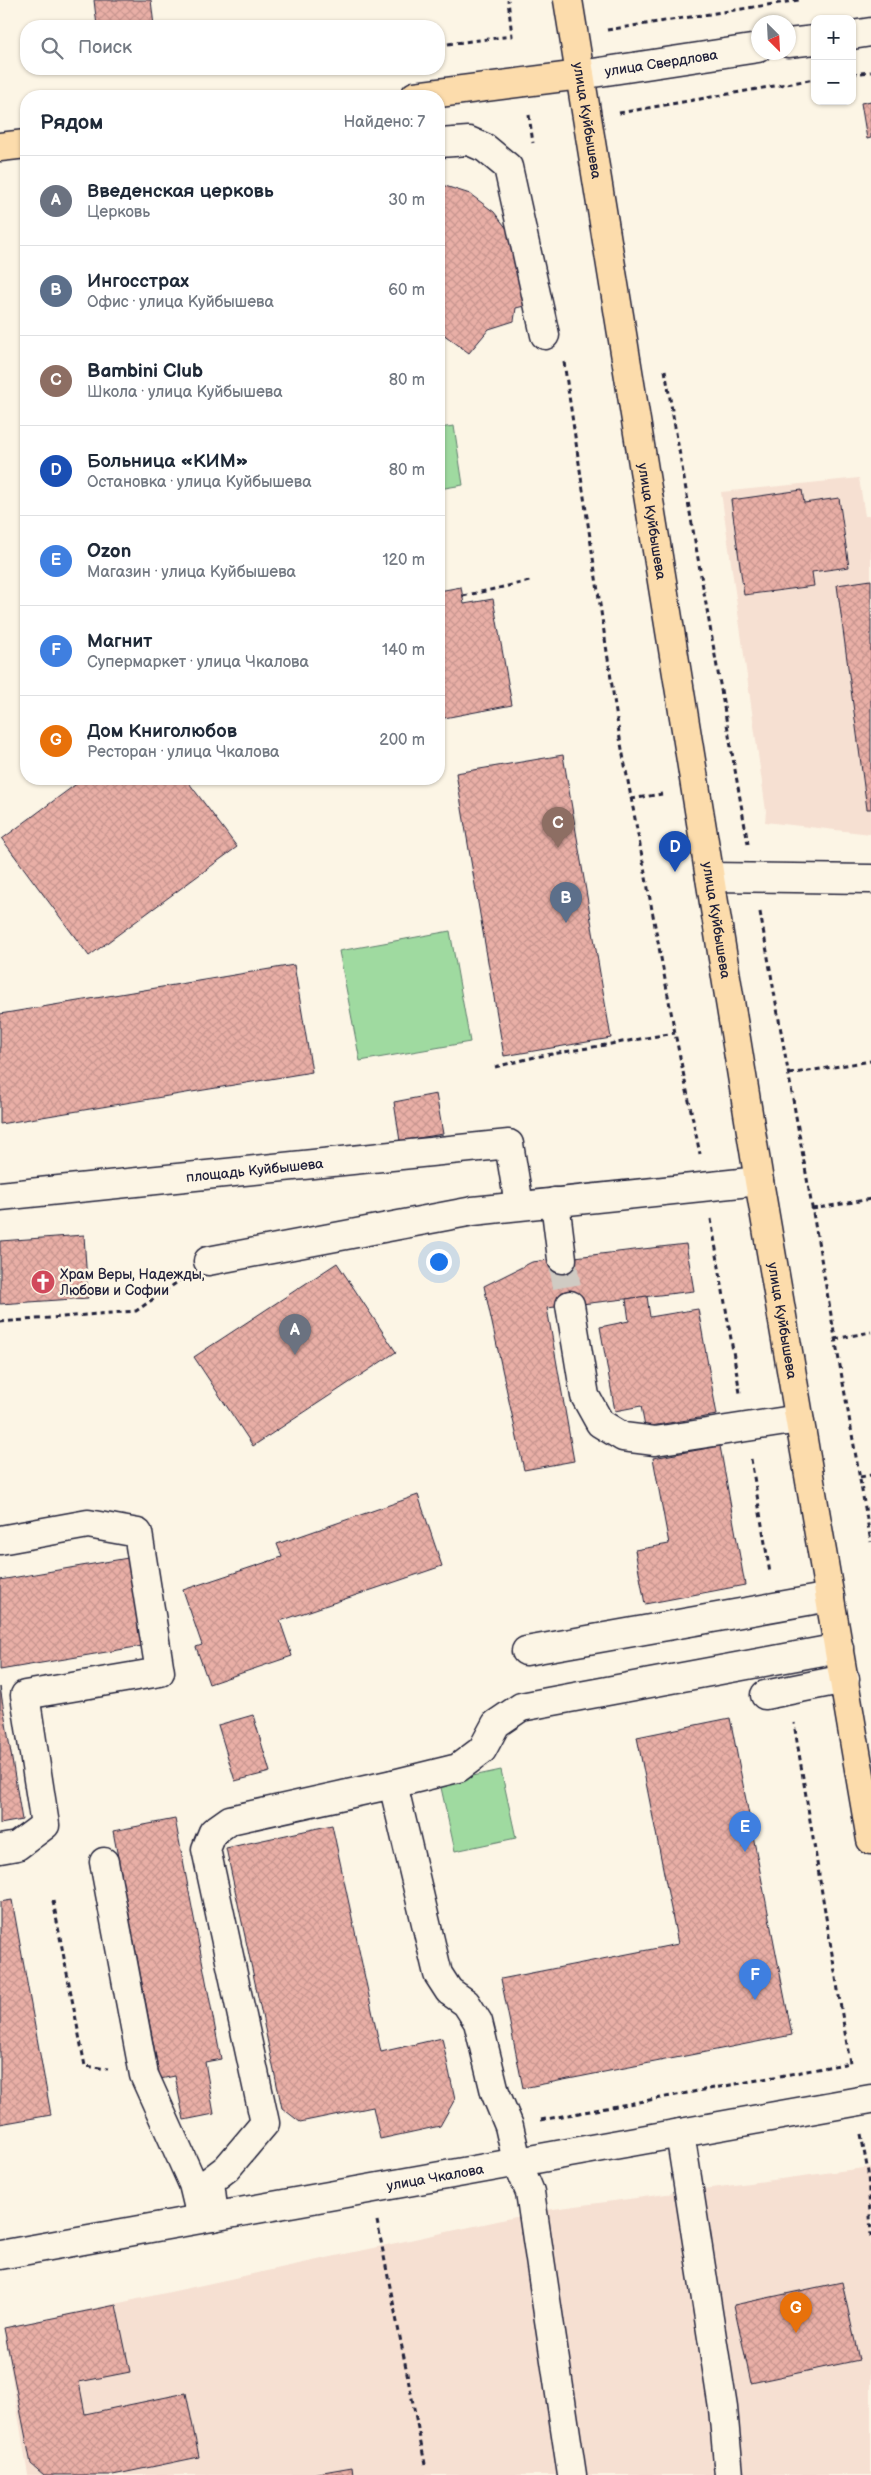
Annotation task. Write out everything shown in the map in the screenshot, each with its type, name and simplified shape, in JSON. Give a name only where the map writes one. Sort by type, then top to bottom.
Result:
[{"type":"main road","name":"улица Куйбышева","points":[[568,0],[759,1181],[871,1840]]},
{"type":"main road","name":"улица Свердлова","points":[[445,92],[580,75]]},
{"type":"main road","points":[[0,147],[20,145]]},
{"type":"street","points":[[856,34],[871,32]]},
{"type":"street","points":[[796,42],[811,40]]},
{"type":"street","name":"улица Свердлова","points":[[580,75],[751,49]]},
{"type":"street","points":[[445,143],[469,141],[485,148],[508,167],[545,335]]},
{"type":"street","points":[[710,877],[871,879]]},
{"type":"street","name":"площадь Куйбышева","points":[[0,1196],[509,1144],[519,1205]]},
{"type":"street","points":[[208,1261],[463,1213],[519,1205],[706,1188],[759,1181]]},
{"type":"street","points":[[555,1202],[562,1259]]},
{"type":"street","points":[[570,1305],[585,1396],[600,1423],[623,1437],[655,1441],[799,1419]]},
{"type":"street","points":[[0,1540],[88,1524],[138,1533],[160,1672],[25,1696],[45,1824],[17,1846],[0,1849]]},
{"type":"street","points":[[526,1651],[830,1597]]},
{"type":"street","points":[[208,2218],[210,2181],[227,2168],[265,2123],[206,1849],[213,1832],[230,1820],[458,1768],[482,1750],[496,1724],[521,1707],[839,1648]]},
{"type":"street","points":[[765,1695],[845,1679]]},
{"type":"street","points":[[392,1784],[438,1974],[448,1991],[466,2003],[478,2022],[494,2092],[509,2126],[517,2161],[530,2192],[572,2475]]},
{"type":"street","points":[[104,1862],[144,2075],[208,2218]]},
{"type":"street","name":"улица Чкалова","points":[[0,2255],[871,2099]]},
{"type":"street","points":[[680,2133],[724,2408],[729,2475]]},
{"type":"path","points":[[445,44],[512,36],[508,0]]},
{"type":"path","points":[[607,30],[799,0]]},
{"type":"path","points":[[856,74],[871,72]]},
{"type":"path","points":[[621,122],[619,113],[811,80]]},
{"type":"path","points":[[529,110],[533,147]]},
{"type":"path","points":[[563,361],[619,733],[706,1188]]},
{"type":"path","points":[[664,366],[871,1542]]},
{"type":"path","points":[[463,596],[530,581]]},
{"type":"path","points":[[495,1067],[535,1057],[675,1033]]},
{"type":"path","points":[[789,1074],[871,1061]]},
{"type":"path","points":[[812,1209],[871,1199]]},
{"type":"path","points":[[0,1322],[136,1311],[208,1261]]},
{"type":"path","points":[[835,1339],[871,1332]]},
{"type":"path","points":[[860,1477],[871,1474]]},
{"type":"path","points":[[53,1901],[85,2066],[144,2075]]},
{"type":"path","points":[[862,2134],[868,2172],[871,2237]]},
{"type":"path","points":[[371,2189],[425,2464]]},
{"type":"shaded area","points":[[859,478],[865,516],[871,516],[871,834],[765,822],[766,811],[721,492]]},
{"type":"shaded area","points":[[871,2167],[871,2475],[28,2475],[4,2328],[553,2209]]},
{"type":"green space","points":[[454,426],[463,485],[445,488],[445,427]]},
{"type":"green space","points":[[450,931],[470,1042],[360,1061],[339,951]]},
{"type":"green space","points":[[501,1770],[516,1838],[455,1851],[440,1783]]},
{"type":"building","points":[[94,0],[151,0],[153,20],[96,20]]},
{"type":"building","points":[[871,101],[871,138],[867,139],[861,103]]},
{"type":"building","points":[[445,186],[470,194],[494,212],[511,234],[524,280],[524,306],[516,308],[514,321],[489,329],[469,353],[445,335]]},
{"type":"building","points":[[802,490],[804,503],[839,498],[849,567],[812,572],[814,586],[744,595],[731,500]]},
{"type":"building","points":[[871,580],[871,809],[867,809],[837,585]]},
{"type":"building","points":[[461,587],[464,604],[493,599],[512,705],[445,718],[445,590]]},
{"type":"building","points":[[563,755],[611,1038],[504,1056],[456,773]]},
{"type":"building","points":[[75,785],[190,785],[237,847],[89,956],[2,839]]},
{"type":"building","points":[[294,965],[312,1072],[0,1124],[0,1014]]},
{"type":"building","points":[[436,1094],[443,1134],[400,1141],[394,1102]]},
{"type":"building","name":"Храм Веры, Надежды, Любови и Софии","points":[[84,1235],[88,1298],[0,1304],[0,1241]]},
{"type":"building","points":[[686,1244],[694,1291],[547,1308],[574,1461],[524,1470],[484,1286],[532,1262]]},
{"type":"building","points":[[337,1263],[396,1352],[253,1446],[194,1357]]},
{"type":"building","points":[[647,1296],[650,1317],[698,1309],[717,1415],[645,1427],[641,1406],[615,1411],[600,1327],[629,1321],[626,1299]]},
{"type":"building","points":[[720,1446],[745,1585],[645,1604],[635,1550],[669,1544],[653,1458]]},
{"type":"building","points":[[418,1495],[442,1566],[280,1621],[292,1656],[209,1684],[196,1647],[202,1645],[183,1590],[282,1557],[277,1544]]},
{"type":"building","points":[[128,1558],[142,1646],[0,1670],[0,1580]]},
{"type":"building","points":[[0,1687],[22,1820],[0,1824]]},
{"type":"building","points":[[253,1715],[270,1772],[235,1781],[218,1725]]},
{"type":"building","points":[[730,1718],[792,2035],[523,2088],[501,1979],[678,1944],[637,1737]]},
{"type":"building","points":[[175,1819],[221,2059],[205,2062],[214,2114],[184,2120],[175,2076],[160,2079],[113,1831]]},
{"type":"building","points":[[332,1825],[381,2052],[442,2038],[455,2099],[440,2126],[380,2139],[373,2107],[300,2122],[282,2108],[226,1848]]},
{"type":"building","points":[[12,1900],[51,2115],[0,2124],[0,1902]]},
{"type":"building","points":[[842,2282],[859,2360],[751,2383],[734,2305]]},
{"type":"building","points":[[116,2305],[130,2372],[79,2382],[85,2414],[186,2393],[199,2457],[113,2475],[44,2475],[31,2464],[4,2328]]},
{"type":"building","points":[[352,2467],[353,2475],[306,2475]]},
{"type":"tunnel","points":[[562,1259],[570,1305]]},
{"type":"place","name":"Bambini Club","points":[[558,848]]},
{"type":"place","name":"Больница «КИМ»","points":[[675,872]]},
{"type":"place","name":"Ингосстрах","points":[[566,923]]},
{"type":"place","name":"Храм Веры, Надежды, Любови и Софии","points":[[43,1282]]},
{"type":"place","name":"Введенская церковь","points":[[295,1355]]},
{"type":"place","name":"Ozon","points":[[745,1852]]},
{"type":"place","name":"Магнит","points":[[755,2000]]},
{"type":"place","name":"Дом Книголюбов","points":[[796,2333]]}]
